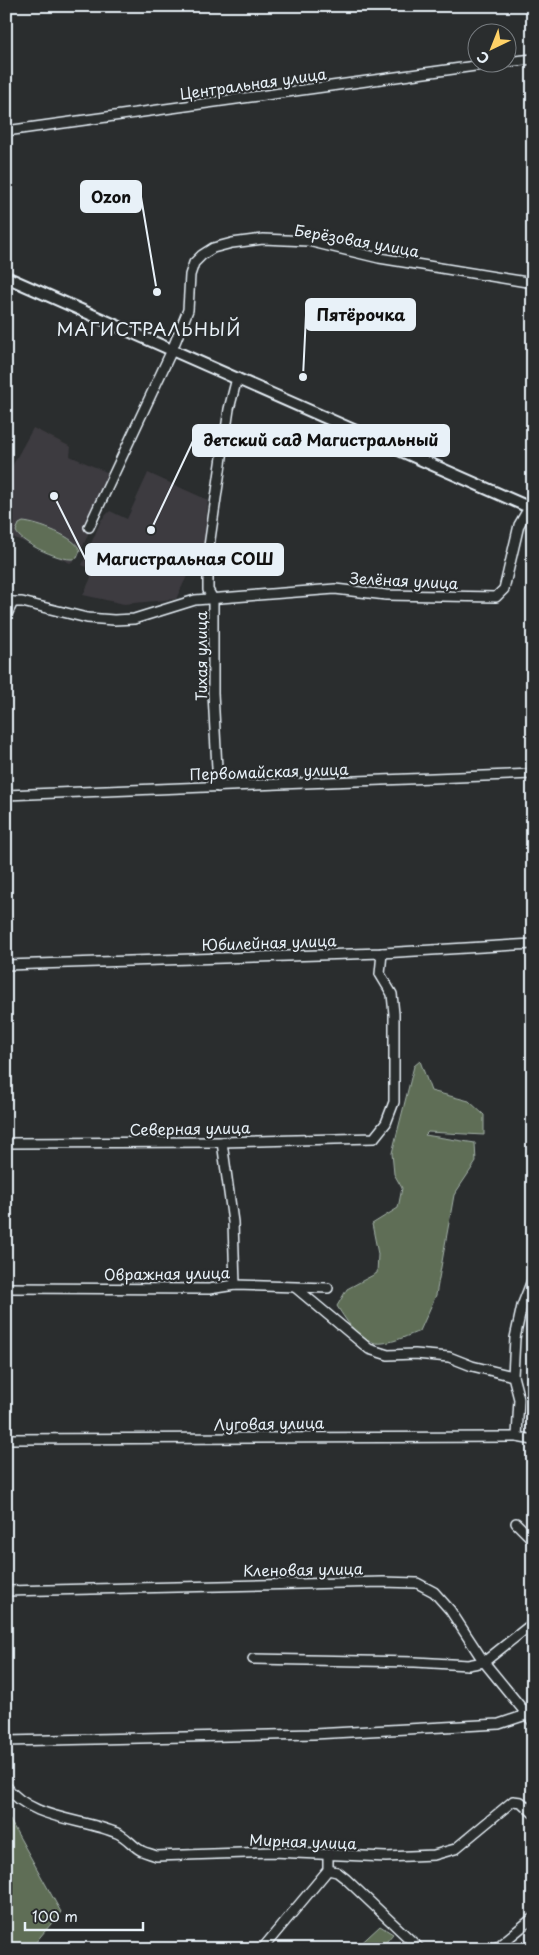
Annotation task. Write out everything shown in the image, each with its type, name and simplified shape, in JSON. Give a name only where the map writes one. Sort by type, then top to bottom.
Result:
[{"type":"street","name":"Центральная улица","points":[[516,61],[533,59]]},
{"type":"street","name":"Центральная улица","points":[[6,131],[466,68]]},
{"type":"street","name":"Берёзовая улица","points":[[172,350],[188,310],[190,275],[198,259],[213,248],[232,242],[263,239],[308,241],[379,258],[533,283]]},
{"type":"street","points":[[6,276],[531,506]]},
{"type":"street","points":[[89,528],[172,350]]},
{"type":"street","name":"Тихая улица","points":[[218,787],[213,693],[213,599],[208,590],[208,553],[229,409],[237,378]]},
{"type":"street","name":"Зелёная улица","points":[[9,602],[87,618],[124,620],[134,619],[195,600],[336,589],[386,595],[496,597],[504,589],[513,546],[531,506]]},
{"type":"street","points":[[6,616],[9,602]]},
{"type":"street","name":"Первомайская улица","points":[[6,795],[533,774]]},
{"type":"street","name":"Юбилейная улица","points":[[6,965],[382,953],[533,944]]},
{"type":"street","name":"Северная улица","points":[[6,1143],[222,1142],[374,1138],[386,1123],[394,1102],[394,1014],[392,994],[380,974],[382,953]]},
{"type":"street","points":[[222,1142],[233,1222],[235,1286]]},
{"type":"street","points":[[517,1437],[519,1399],[513,1376],[515,1338],[522,1306],[533,1278]]},
{"type":"street","name":"Овражная улица","points":[[6,1288],[209,1289],[235,1286],[328,1288]]},
{"type":"street","points":[[296,1288],[369,1349],[388,1355],[414,1354],[449,1357],[472,1366],[513,1376]]},
{"type":"street","name":"Луговая улица","points":[[6,1439],[390,1436],[517,1437],[533,1440]]},
{"type":"street","points":[[516,1523],[533,1540]]},
{"type":"street","name":"Кленовая улица","points":[[6,1591],[383,1582],[418,1584],[434,1592],[450,1610],[484,1662],[533,1722]]},
{"type":"street","points":[[252,1659],[415,1662],[468,1665],[484,1662],[533,1622]]},
{"type":"street","points":[[6,1741],[305,1734],[499,1724],[526,1715]]},
{"type":"street","name":"Мирная улица","points":[[6,1786],[31,1808],[54,1816],[91,1824],[119,1834],[140,1851],[156,1856],[273,1852],[386,1858],[434,1855],[449,1852],[462,1844],[513,1802],[521,1802],[533,1813]]},
{"type":"street","points":[[262,1949],[328,1870],[328,1855]]},
{"type":"street","points":[[328,1870],[337,1872],[346,1879],[420,1949]]},
{"type":"street","points":[[495,1949],[533,1918]]},
{"type":"shaded area","points":[[33,428],[71,447],[70,456],[111,474],[85,530],[89,532],[78,558],[70,563],[6,534],[6,477]]},
{"type":"shaded area","points":[[148,473],[208,500],[205,539],[176,599],[124,604],[83,595],[94,571],[82,565],[101,520],[110,511],[127,519]]},
{"type":"green space","points":[[23,522],[46,528],[72,541],[80,551],[77,558],[63,558],[25,541],[16,531],[19,524]]},
{"type":"green space","points":[[420,1061],[431,1091],[469,1101],[484,1115],[484,1135],[428,1132],[425,1135],[475,1143],[476,1162],[454,1195],[436,1295],[420,1331],[392,1341],[375,1343],[368,1341],[356,1332],[337,1306],[347,1289],[377,1273],[378,1254],[372,1224],[398,1208],[402,1188],[394,1174],[392,1153],[414,1066]]},
{"type":"green space","points":[[6,1813],[61,1912],[30,1949],[6,1949]]},
{"type":"green space","points":[[380,1926],[393,1934],[380,1949],[355,1949]]},
{"type":"place","name":"Ozon","points":[[157,292]]},
{"type":"place","name":"Пятёрочка","points":[[303,377]]},
{"type":"place","name":"Магистральная СОШ","points":[[54,496]]},
{"type":"place","name":"детский сад Магистральный","points":[[151,530]]},
{"type":"district","name":"МАГИСТРАЛЬНЫЙ","points":[[149,328]]}]
